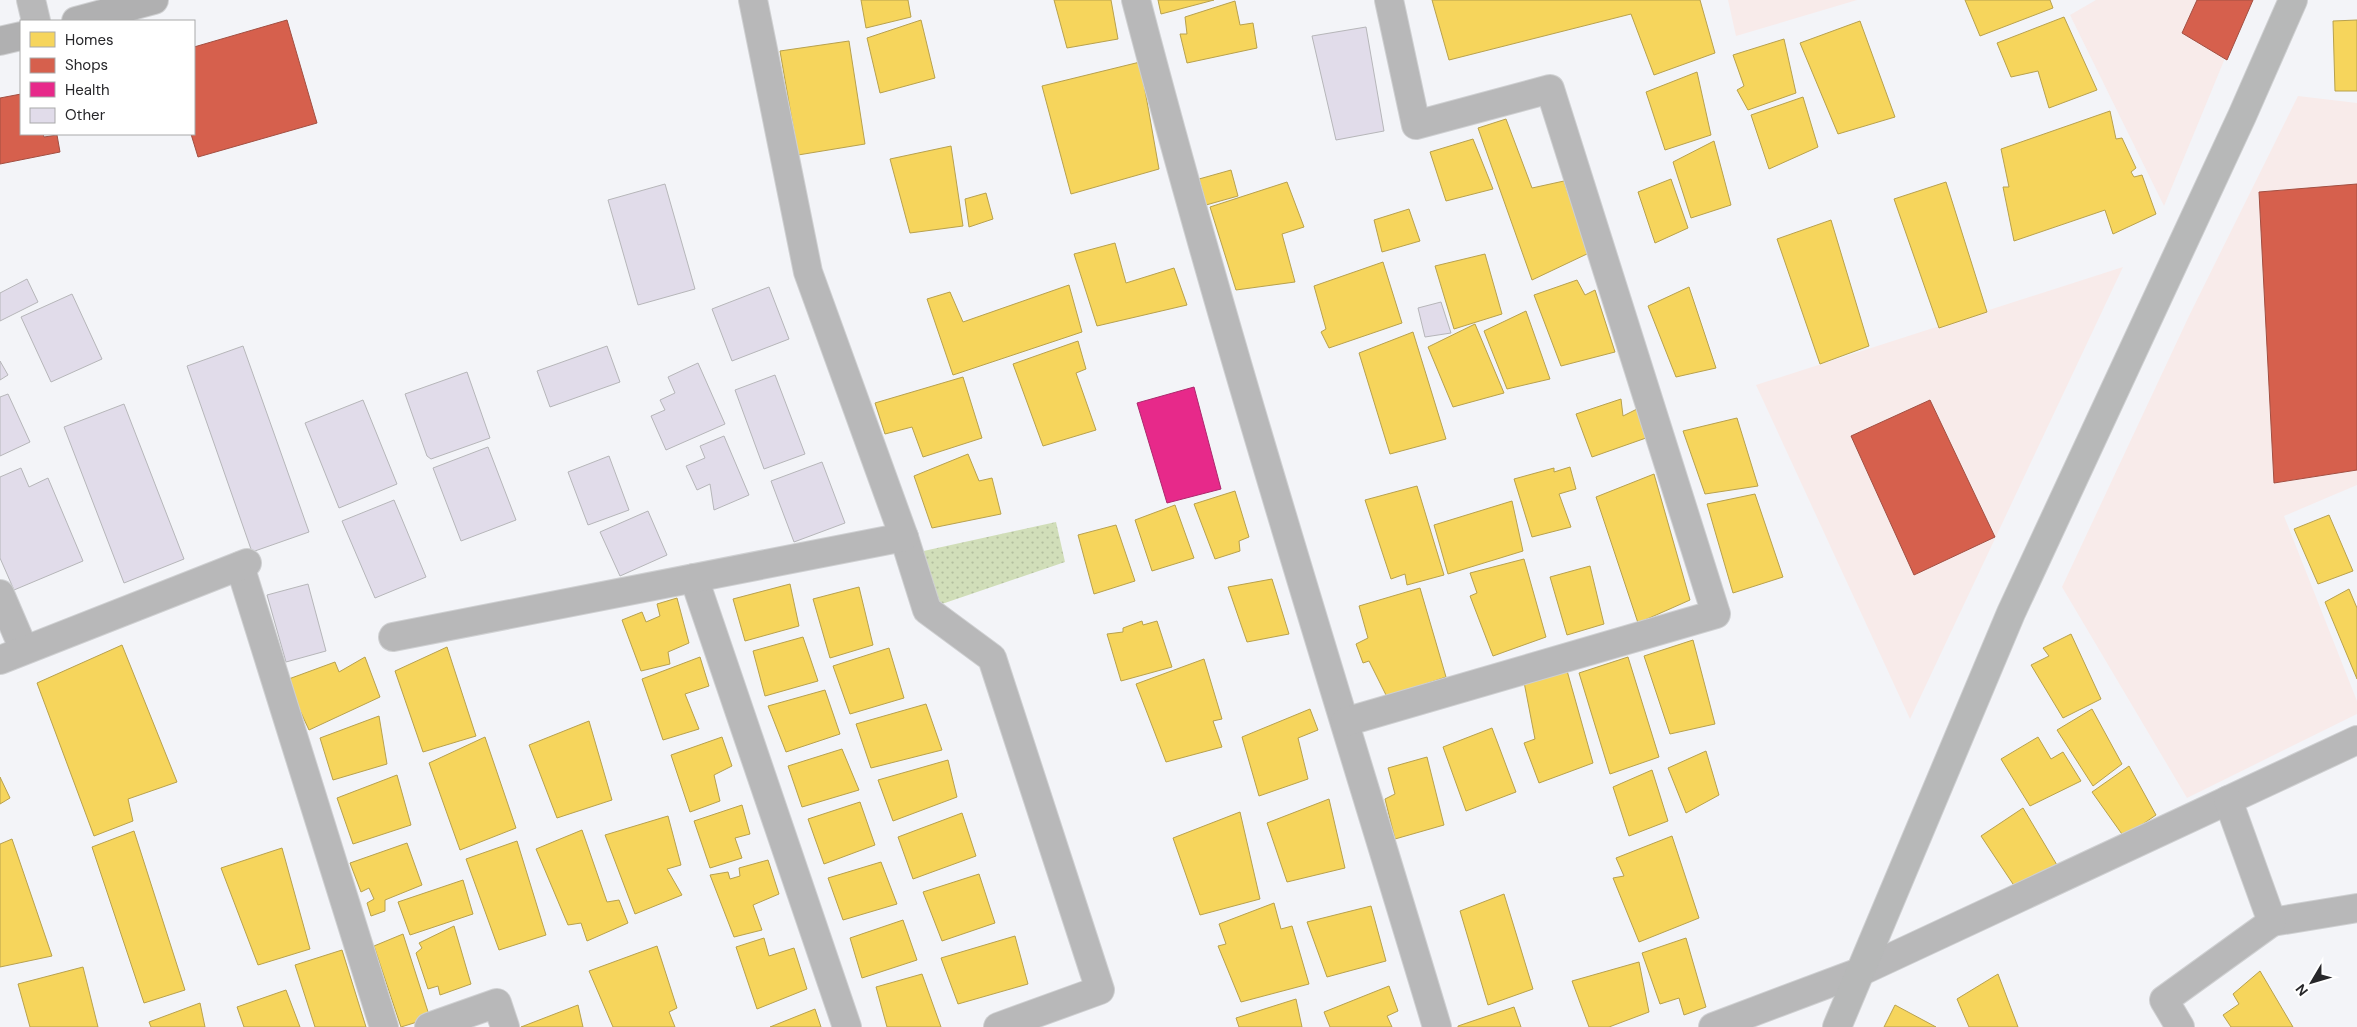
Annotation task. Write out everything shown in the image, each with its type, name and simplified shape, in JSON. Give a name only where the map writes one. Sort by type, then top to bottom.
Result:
[{"type":"main road","points":[[80,20],[154,0]]},
{"type":"main road","points":[[0,41],[20,36]]},
{"type":"street","points":[[31,0],[36,20]]},
{"type":"street","points":[[753,0],[808,272],[904,537],[927,610],[992,658],[1100,990],[998,1027]]},
{"type":"street","points":[[1136,0],[1174,147],[1437,1027]]},
{"type":"street","points":[[1346,722],[1716,614],[1550,89],[1416,125],[1389,0]]},
{"type":"street","points":[[1837,1027],[2011,613],[2242,116],[2293,0]]},
{"type":"street","points":[[393,637],[904,537]]},
{"type":"street","points":[[0,594],[12,655],[244,565],[384,1027]]},
{"type":"street","points":[[694,578],[847,1027]]},
{"type":"street","points":[[1713,1027],[1862,971],[2357,740]]},
{"type":"street","points":[[2228,800],[2272,922]]},
{"type":"street","points":[[2180,1027],[2164,1000],[2272,922],[2357,908]]},
{"type":"street","points":[[429,1027],[497,1003],[505,1027]]},
{"type":"shaded area","points":[[1728,0],[1857,0],[1736,36]]},
{"type":"shaded area","points":[[2096,0],[2249,0],[2164,206],[2070,15]]},
{"type":"shaded area","points":[[2298,96],[2357,103],[2357,485],[2284,516],[2357,701],[2357,714],[2187,798],[2062,587],[2189,316]]},
{"type":"shaded area","points":[[2123,267],[1910,719],[1756,385]]},
{"type":"green space","points":[[1056,522],[1065,562],[936,606],[919,552]]},
{"type":"building: Homes","points":[[861,0],[908,0],[911,17],[866,28]]},
{"type":"building: Homes","points":[[1054,0],[1111,0],[1118,39],[1067,48]]},
{"type":"building: Homes","points":[[1158,0],[1214,0],[1161,14]]},
{"type":"building: Homes","points":[[1432,0],[1700,0],[1715,53],[1654,75],[1631,14],[1449,60]]},
{"type":"building: Homes","points":[[1965,0],[2050,0],[2053,8],[1980,36]]},
{"type":"building: Homes","points":[[1235,1],[1240,25],[1253,23],[1257,48],[1187,63],[1180,34],[1187,34],[1185,17]]},
{"type":"building: Homes","points":[[2064,17],[2097,90],[2049,108],[2038,71],[2011,77],[1997,43]]},
{"type":"building: Homes","points":[[921,20],[935,78],[880,93],[867,38]]},
{"type":"building: Homes","points":[[2357,20],[2357,91],[2335,91],[2333,21]]},
{"type":"building: Homes","points":[[1860,21],[1895,117],[1838,134],[1800,43]]},
{"type":"building: Homes","points":[[1784,39],[1796,93],[1748,110],[1737,90],[1744,86],[1733,55]]},
{"type":"building: Homes","points":[[849,41],[865,144],[798,155],[780,51]]},
{"type":"building: Homes","points":[[1140,62],[1159,169],[1071,194],[1042,86]]},
{"type":"building: Homes","points":[[1697,72],[1711,135],[1665,150],[1646,92]]},
{"type":"building: Homes","points":[[1803,97],[1818,147],[1769,169],[1751,115]]},
{"type":"building: Homes","points":[[2110,111],[2116,139],[2122,138],[2136,168],[2131,172],[2134,177],[2142,175],[2156,214],[2113,234],[2105,210],[2014,241],[2003,187],[2009,187],[2001,149]]},
{"type":"building: Homes","points":[[1506,119],[1532,188],[1564,181],[1589,253],[1532,280],[1478,128]]},
{"type":"building: Homes","points":[[1473,139],[1493,189],[1446,201],[1430,152]]},
{"type":"building: Homes","points":[[1714,141],[1731,205],[1691,218],[1673,162]]},
{"type":"building: Homes","points":[[951,146],[963,226],[910,233],[890,159]]},
{"type":"building: Homes","points":[[1231,170],[1238,196],[1206,205],[1199,179]]},
{"type":"building: Homes","points":[[1671,179],[1688,228],[1655,243],[1638,192]]},
{"type":"building: Homes","points":[[1287,182],[1304,227],[1282,234],[1295,282],[1236,290],[1210,207]]},
{"type":"building: Homes","points":[[1946,182],[1987,312],[1939,328],[1894,199]]},
{"type":"building: Homes","points":[[986,193],[993,219],[969,227],[965,199]]},
{"type":"building: Homes","points":[[1409,209],[1420,241],[1382,252],[1374,220]]},
{"type":"building: Homes","points":[[1831,220],[1869,346],[1820,364],[1777,239]]},
{"type":"building: Homes","points":[[1115,243],[1126,283],[1174,268],[1187,305],[1097,326],[1074,254]]},
{"type":"building: Homes","points":[[1485,254],[1502,314],[1454,329],[1435,266]]},
{"type":"building: Homes","points":[[1383,262],[1402,323],[1329,348],[1321,332],[1326,329],[1314,286]]},
{"type":"building: Homes","points":[[1577,280],[1585,295],[1595,290],[1615,352],[1561,366],[1534,295]]},
{"type":"building: Homes","points":[[1069,285],[1082,332],[953,375],[927,299],[950,292],[963,322]]},
{"type":"building: Homes","points":[[1689,287],[1716,368],[1676,377],[1648,306]]},
{"type":"building: Homes","points":[[1526,311],[1550,379],[1507,389],[1484,331]]},
{"type":"building: Homes","points":[[1475,324],[1504,393],[1453,407],[1428,347]]},
{"type":"building: Homes","points":[[1413,332],[1446,439],[1390,454],[1359,353]]},
{"type":"building: Homes","points":[[1078,341],[1086,369],[1076,373],[1096,430],[1043,446],[1013,364]]},
{"type":"building: Homes","points":[[963,377],[982,438],[923,457],[912,427],[885,434],[875,403]]},
{"type":"building: Homes","points":[[1621,399],[1623,416],[1637,409],[1646,438],[1592,457],[1576,414]]},
{"type":"building: Homes","points":[[1737,418],[1758,486],[1705,494],[1683,431]]},
{"type":"building: Homes","points":[[968,454],[979,481],[992,478],[1001,514],[932,528],[914,476]]},
{"type":"building: Homes","points":[[1570,467],[1576,489],[1559,494],[1571,527],[1532,537],[1514,479],[1554,468],[1554,472]]},
{"type":"building: Homes","points":[[1654,474],[1690,600],[1638,623],[1596,497]]},
{"type":"building: Homes","points":[[1417,486],[1444,575],[1407,585],[1405,574],[1391,579],[1365,500]]},
{"type":"building: Homes","points":[[1235,491],[1249,537],[1239,541],[1240,551],[1215,559],[1194,504]]},
{"type":"building: Homes","points":[[1755,494],[1783,577],[1733,593],[1707,504]]},
{"type":"building: Homes","points":[[1512,501],[1523,551],[1448,574],[1434,525]]},
{"type":"building: Homes","points":[[1175,505],[1194,558],[1152,571],[1135,520]]},
{"type":"building: Homes","points":[[2329,515],[2353,571],[2318,584],[2294,529]]},
{"type":"building: Homes","points":[[1116,525],[1135,581],[1094,594],[1078,535]]},
{"type":"building: Homes","points":[[1524,559],[1546,637],[1493,656],[1470,596],[1477,593],[1470,573]]},
{"type":"building: Homes","points":[[1590,566],[1604,624],[1567,635],[1550,577]]},
{"type":"building: Homes","points":[[1272,579],[1289,634],[1247,642],[1228,587]]},
{"type":"building: Homes","points":[[790,584],[799,626],[745,641],[733,599]]},
{"type":"building: Homes","points":[[859,587],[873,645],[830,658],[813,599]]},
{"type":"building: Homes","points":[[1420,588],[1446,677],[1387,697],[1369,661],[1363,663],[1356,644],[1368,638],[1359,606]]},
{"type":"building: Homes","points":[[2349,589],[2357,608],[2357,679],[2325,602]]},
{"type":"building: Homes","points":[[677,598],[689,643],[668,652],[670,664],[641,671],[622,620],[642,612],[646,622],[660,616],[657,604]]},
{"type":"building: Homes","points":[[1142,621],[1143,625],[1157,621],[1172,667],[1121,681],[1107,634],[1123,632],[1123,628]]},
{"type":"building: Homes","points":[[2071,634],[2101,699],[2063,718],[2031,665],[2049,656],[2043,648]]},
{"type":"building: Homes","points":[[803,637],[818,681],[765,696],[753,651]]},
{"type":"building: Homes","points":[[1693,640],[1715,724],[1670,734],[1644,656]]},
{"type":"building: Homes","points":[[122,645],[177,782],[128,799],[133,821],[94,836],[37,683]]},
{"type":"building: Homes","points":[[447,647],[476,736],[423,752],[395,671]]},
{"type":"building: Homes","points":[[889,648],[904,698],[850,714],[833,666]]},
{"type":"building: Homes","points":[[365,657],[380,697],[309,730],[286,680],[335,662],[339,672]]},
{"type":"building: Homes","points":[[700,657],[709,686],[685,694],[699,729],[663,740],[642,679]]},
{"type":"building: Homes","points":[[1628,657],[1659,757],[1610,774],[1579,673]]},
{"type":"building: Homes","points":[[1204,659],[1222,719],[1213,721],[1222,747],[1166,762],[1136,684]]},
{"type":"building: Homes","points":[[1566,667],[1593,763],[1539,783],[1524,743],[1535,739],[1524,682]]},
{"type":"building: Homes","points":[[825,690],[840,734],[786,752],[768,706]]},
{"type":"building: Homes","points":[[926,704],[942,750],[871,768],[856,724]]},
{"type":"building: Homes","points":[[1310,709],[1318,730],[1298,738],[1308,779],[1259,796],[1242,737]]},
{"type":"building: Homes","points":[[2092,709],[2122,764],[2093,786],[2057,730]]},
{"type":"building: Homes","points":[[379,716],[387,764],[333,780],[320,738]]},
{"type":"building: Homes","points":[[589,721],[612,800],[557,818],[529,745]]},
{"type":"building: Homes","points":[[1492,728],[1516,792],[1466,811],[1443,747]]},
{"type":"building: Homes","points":[[485,737],[516,828],[460,850],[429,763]]},
{"type":"building: Homes","points":[[722,737],[732,766],[714,775],[720,801],[690,812],[671,755]]},
{"type":"building: Homes","points":[[2038,737],[2051,759],[2063,752],[2081,781],[2030,806],[2001,759]]},
{"type":"building: Homes","points":[[842,749],[859,790],[802,807],[788,766]]},
{"type":"building: Homes","points":[[1706,751],[1719,795],[1686,813],[1668,768]]},
{"type":"building: Homes","points":[[1427,757],[1444,825],[1395,839],[1385,799],[1395,794],[1388,768]]},
{"type":"building: Homes","points":[[948,760],[957,797],[893,821],[878,780]]},
{"type":"building: Homes","points":[[2129,766],[2156,815],[2124,837],[2092,792]]},
{"type":"building: Homes","points":[[1652,770],[1668,821],[1629,836],[1613,787]]},
{"type":"building: Homes","points":[[397,775],[411,825],[353,844],[337,798]]},
{"type":"building: Homes","points":[[0,777],[10,798],[0,804]]},
{"type":"building: Homes","points":[[1329,799],[1345,868],[1287,882],[1267,823]]},
{"type":"building: Homes","points":[[860,802],[875,845],[824,864],[808,819]]},
{"type":"building: Homes","points":[[742,805],[750,834],[735,838],[742,858],[710,868],[694,821]]},
{"type":"building: Homes","points":[[2023,808],[2057,865],[2015,887],[1981,836]]},
{"type":"building: Homes","points":[[1240,812],[1260,899],[1200,915],[1173,838]]},
{"type":"building: Homes","points":[[962,813],[976,856],[913,879],[898,837]]},
{"type":"building: Homes","points":[[668,816],[681,865],[667,869],[682,895],[635,914],[605,835]]},
{"type":"building: Homes","points":[[582,830],[607,902],[619,900],[628,923],[587,941],[581,923],[568,925],[536,849]]},
{"type":"building: Homes","points":[[134,831],[185,990],[144,1003],[92,847]]},
{"type":"building: Homes","points":[[1672,836],[1699,918],[1639,942],[1613,878],[1624,876],[1616,858]]},
{"type":"building: Homes","points":[[12,839],[52,956],[0,967],[0,844]]},
{"type":"building: Homes","points":[[517,841],[546,935],[499,950],[466,859]]},
{"type":"building: Homes","points":[[407,843],[422,885],[385,900],[385,911],[371,916],[367,903],[374,899],[369,888],[361,892],[350,863]]},
{"type":"building: Homes","points":[[282,848],[310,949],[258,965],[221,868]]},
{"type":"building: Homes","points":[[768,860],[779,894],[753,905],[762,930],[734,937],[710,875],[728,872],[730,879],[740,876],[739,868]]},
{"type":"building: Homes","points":[[881,862],[897,904],[843,920],[828,878]]},
{"type":"building: Homes","points":[[979,874],[995,923],[942,941],[923,892]]},
{"type":"building: Homes","points":[[463,880],[473,914],[410,935],[398,902]]},
{"type":"building: Homes","points":[[1504,894],[1533,989],[1488,1005],[1460,911]]},
{"type":"building: Homes","points":[[1274,903],[1281,929],[1292,926],[1309,984],[1241,1002],[1218,946],[1226,944],[1219,924]]},
{"type":"building: Homes","points":[[1371,906],[1386,961],[1327,977],[1307,922]]},
{"type":"building: Homes","points":[[903,920],[917,960],[862,978],[850,938]]},
{"type":"building: Homes","points":[[454,926],[471,984],[440,995],[438,986],[428,989],[416,953],[422,948],[419,943]]},
{"type":"building: Homes","points":[[403,934],[430,1018],[401,1027],[374,946]]},
{"type":"building: Homes","points":[[1015,936],[1028,984],[958,1004],[941,958]]},
{"type":"building: Homes","points":[[764,938],[769,956],[794,948],[807,989],[757,1009],[736,947]]},
{"type":"building: Homes","points":[[1686,938],[1706,1007],[1684,1015],[1679,998],[1660,1004],[1642,953]]},
{"type":"building: Homes","points":[[657,946],[677,1008],[669,1012],[675,1027],[613,1027],[589,971]]},
{"type":"building: Homes","points":[[342,950],[366,1027],[315,1027],[295,965]]},
{"type":"building: Homes","points":[[1639,962],[1649,1012],[1609,1027],[1589,1027],[1572,981]]},
{"type":"building: Homes","points":[[83,967],[98,1027],[30,1027],[18,984]]},
{"type":"building: Homes","points":[[2260,971],[2293,1027],[2231,1027],[2223,1015],[2239,1004],[2233,994]]},
{"type":"building: Homes","points":[[922,974],[941,1027],[887,1027],[876,987]]},
{"type":"building: Homes","points":[[1998,974],[2018,1027],[1969,1027],[1957,999]]},
{"type":"building: Homes","points":[[1389,986],[1398,1011],[1387,1016],[1392,1027],[1330,1027],[1324,1012]]},
{"type":"building: Homes","points":[[286,990],[300,1027],[244,1027],[237,1007]]},
{"type":"building: Homes","points":[[1296,999],[1302,1027],[1239,1027],[1236,1018]]},
{"type":"building: Homes","points":[[200,1003],[205,1027],[151,1027],[149,1022]]},
{"type":"building: Homes","points":[[578,1005],[583,1027],[521,1027]]},
{"type":"building: Homes","points":[[1895,1005],[1936,1027],[1884,1027]]},
{"type":"building: Homes","points":[[1514,1007],[1521,1027],[1458,1027],[1458,1026]]},
{"type":"building: Homes","points":[[815,1009],[821,1027],[770,1027]]},
{"type":"building: Shops","points":[[2197,0],[2253,0],[2227,60],[2182,33]]},
{"type":"building: Shops","points":[[287,20],[317,123],[198,157],[191,135],[195,135],[195,47]]},
{"type":"building: Shops","points":[[20,94],[20,135],[43,135],[44,137],[57,135],[60,152],[0,164],[0,98]]},
{"type":"building: Shops","points":[[2357,184],[2357,470],[2274,483],[2259,192]]},
{"type":"building: Shops","points":[[1930,400],[1995,537],[1914,575],[1851,436]]},
{"type":"building: Health","points":[[1194,387],[1221,489],[1167,503],[1137,403]]},
{"type":"building: Other","points":[[1366,27],[1384,131],[1336,140],[1312,36]]},
{"type":"building: Other","points":[[665,184],[695,289],[638,305],[608,200]]},
{"type":"building: Other","points":[[27,279],[38,302],[0,321],[0,293]]},
{"type":"building: Other","points":[[769,287],[789,339],[732,361],[712,309]]},
{"type":"building: Other","points":[[72,294],[102,359],[51,382],[21,317]]},
{"type":"building: Other","points":[[1441,302],[1451,333],[1425,337],[1418,308]]},
{"type":"building: Other","points":[[243,346],[309,532],[252,552],[187,366]]},
{"type":"building: Other","points":[[607,346],[620,382],[550,407],[537,371]]},
{"type":"building: Other","points":[[0,361],[8,375],[0,380]]},
{"type":"building: Other","points":[[698,363],[725,424],[666,450],[651,416],[665,410],[660,400],[675,393],[668,377]]},
{"type":"building: Other","points":[[467,372],[490,438],[431,459],[427,456],[405,394]]},
{"type":"building: Other","points":[[775,375],[805,454],[764,469],[735,390]]},
{"type":"building: Other","points":[[8,394],[30,442],[0,456],[0,397]]},
{"type":"building: Other","points":[[363,400],[397,484],[339,508],[305,423]]},
{"type":"building: Other","points":[[124,404],[184,559],[124,583],[64,427]]},
{"type":"building: Other","points":[[724,436],[749,495],[714,510],[710,484],[697,490],[686,466],[705,458],[700,446]]},
{"type":"building: Other","points":[[488,447],[516,520],[461,541],[433,468]]},
{"type":"building: Other","points":[[609,456],[629,510],[588,525],[568,472]]},
{"type":"building: Other","points":[[822,462],[845,523],[794,542],[771,481]]},
{"type":"building: Other","points":[[21,468],[29,487],[48,478],[83,561],[14,590],[0,558],[0,477]]},
{"type":"building: Other","points":[[394,500],[426,577],[375,598],[342,521]]},
{"type":"building: Other","points":[[648,511],[667,555],[620,576],[600,532]]},
{"type":"building: Other","points":[[308,584],[326,651],[286,662],[267,595]]}]
